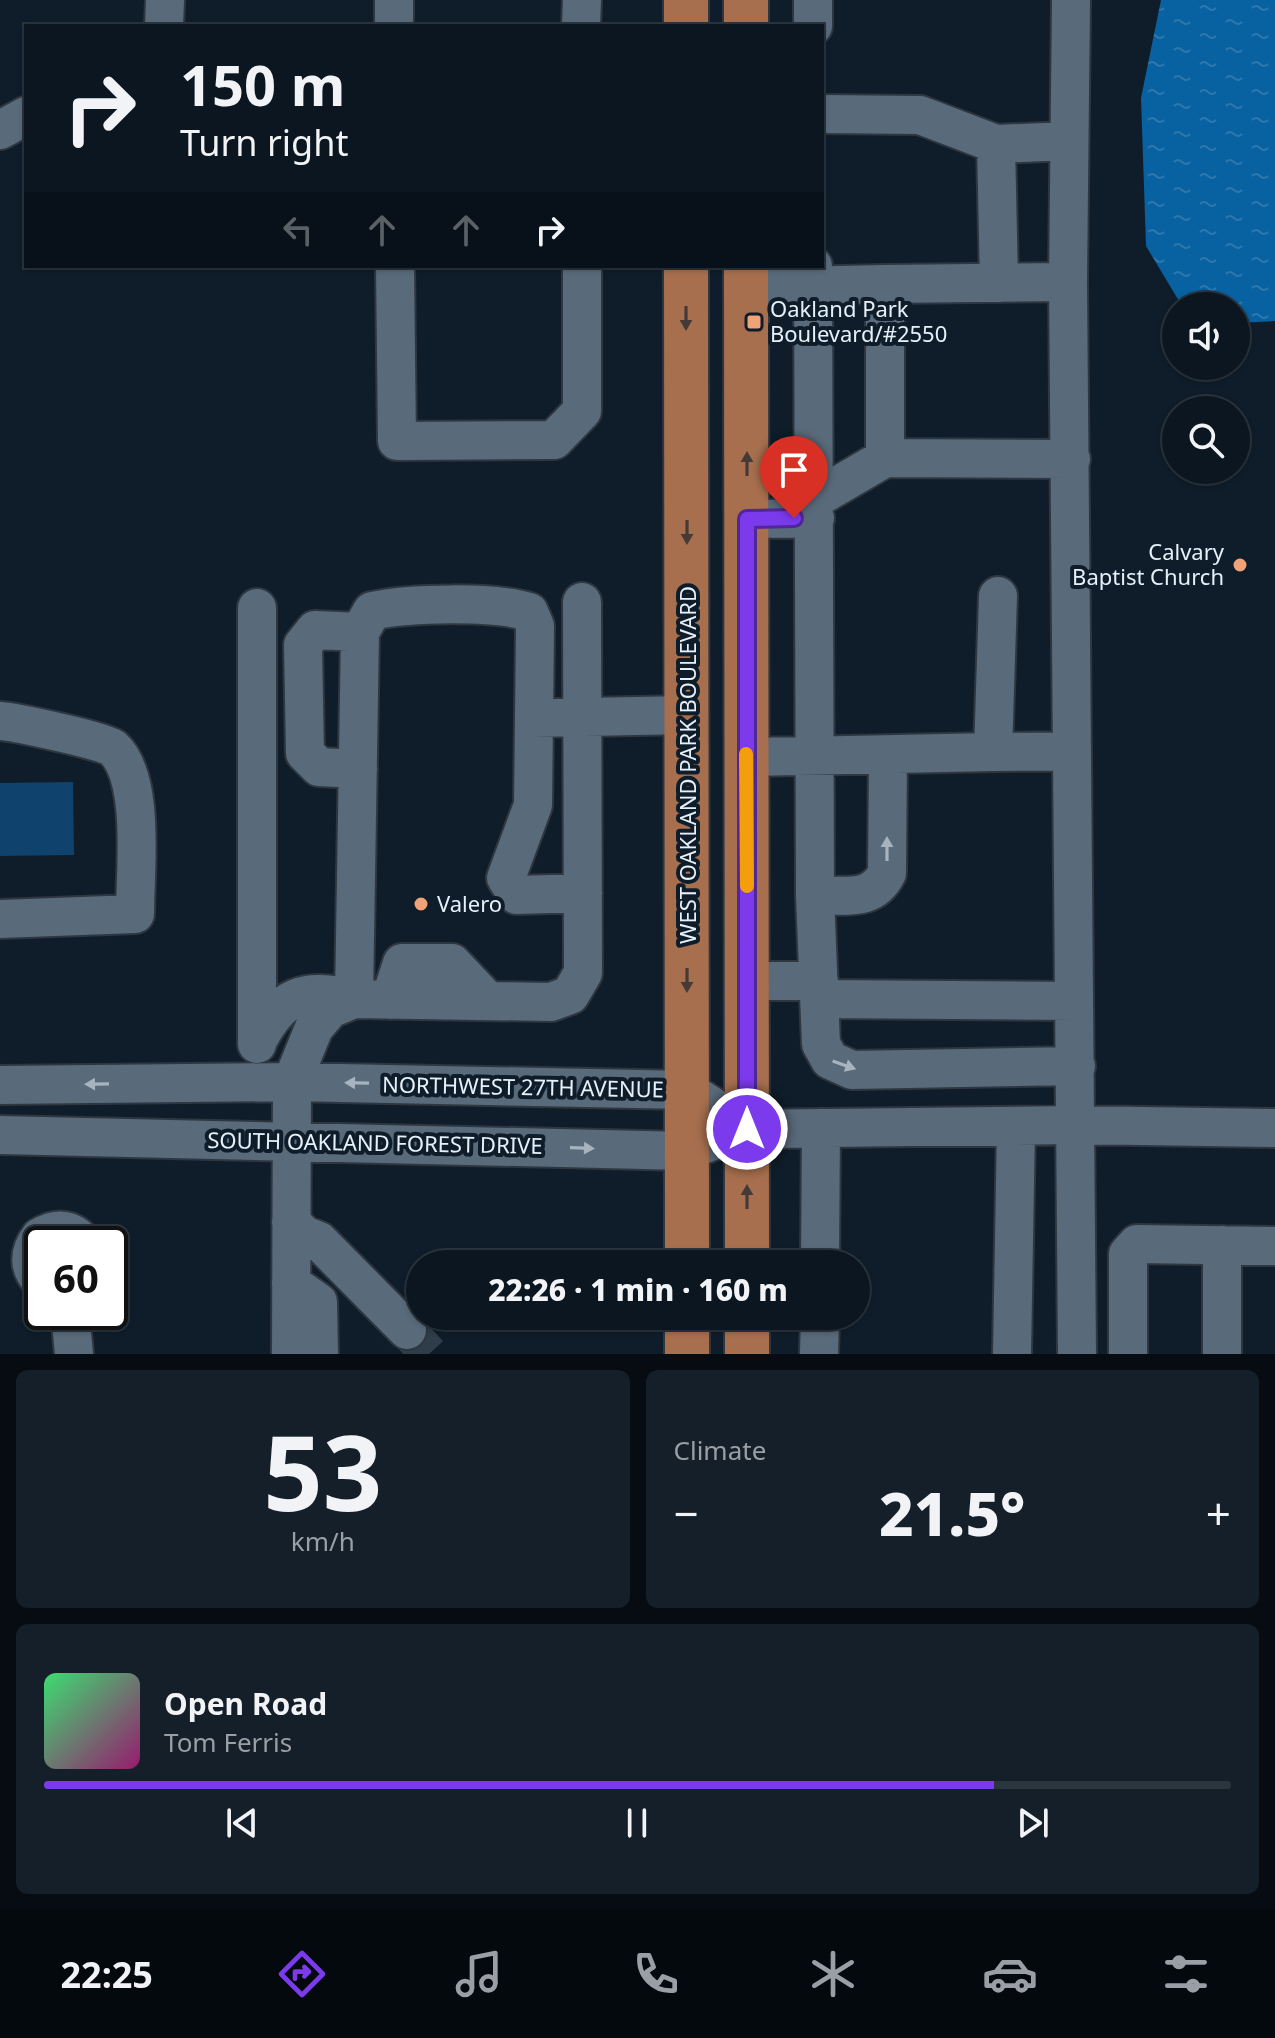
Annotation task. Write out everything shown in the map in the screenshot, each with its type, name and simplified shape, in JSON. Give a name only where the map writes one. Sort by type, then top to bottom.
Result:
[{"type":"main road","points":[[686,0],[686,24]]},
{"type":"main road","points":[[746,0],[746,24]]},
{"type":"main road","name":"WEST OAKLAND PARK BOULEVARD","points":[[686,268],[687,1250]]},
{"type":"main road","points":[[746,276],[747,1250]]},
{"type":"main road","points":[[687,1330],[687,1354]]},
{"type":"main road","points":[[747,1330],[747,1354]]},
{"type":"street","points":[[164,24],[165,0]]},
{"type":"street","points":[[394,0],[394,24]]},
{"type":"street","points":[[581,24],[582,0]]},
{"type":"street","points":[[813,0],[813,24]]},
{"type":"street","points":[[1071,0],[1068,282],[1077,1354]]},
{"type":"street","points":[[824,114],[920,115],[996,144],[1068,141]]},
{"type":"street","points":[[0,130],[24,117]]},
{"type":"street","points":[[996,144],[999,283]]},
{"type":"street","points":[[395,268],[397,441],[554,440],[582,411],[582,268]]},
{"type":"street","points":[[746,276],[814,275],[885,284],[1068,282]]},
{"type":"street","points":[[814,275],[815,896],[821,1044],[830,1060],[852,1070],[1076,1066]]},
{"type":"street","points":[[885,284],[885,458]]},
{"type":"street","points":[[747,519],[815,508],[885,458],[1071,459]]},
{"type":"street","points":[[993,752],[998,596]]},
{"type":"street","points":[[275,1082],[330,1009],[372,1000],[402,963],[452,963],[488,1001],[551,1002],[570,995],[583,973],[582,602]]},
{"type":"street","points":[[372,1000],[358,769],[360,632],[372,611],[396,606],[510,606],[529,612],[535,626],[533,805],[506,878],[517,895],[583,893]]},
{"type":"street","points":[[257,608],[257,1042],[275,1082],[291,1140],[297,1229],[291,1283],[291,1354]]},
{"type":"street","points":[[358,769],[319,767],[305,753],[303,645],[315,630],[360,632]]},
{"type":"street","points":[[534,718],[688,715]]},
{"type":"street","points":[[0,721],[111,746],[128,766],[135,796],[135,914],[0,919]]},
{"type":"street","points":[[746,757],[1072,751]]},
{"type":"street","points":[[815,896],[869,893],[880,886],[887,873],[888,755]]},
{"type":"street","points":[[747,981],[820,990],[1074,1001]]},
{"type":"street","points":[[257,1042],[268,1021],[284,1002],[298,996],[329,993],[372,1000]]},
{"type":"street","name":"NORTHWEST 27TH AVENUE","points":[[0,1085],[275,1082],[687,1090],[747,1129]]},
{"type":"street","points":[[747,1129],[1076,1125],[1275,1128]]},
{"type":"street","points":[[1012,1354],[1016,1126]]},
{"type":"street","points":[[820,1250],[821,1128]]},
{"type":"street","name":"SOUTH OAKLAND FOREST DRIVE","points":[[0,1135],[686,1151],[747,1129]]},
{"type":"street","points":[[297,1229],[305,1251],[402,1342]]},
{"type":"street","points":[[1128,1354],[1128,1254],[1137,1244],[1275,1246]]},
{"type":"street","points":[[1222,1245],[1222,1354]]},
{"type":"street","points":[[291,1283],[318,1302],[319,1354]]},
{"type":"street","points":[[72,1330],[74,1354]]},
{"type":"street","points":[[819,1354],[820,1330]]},
{"type":"shaded area","points":[[73,782],[74,855],[0,856],[0,783]]},
{"type":"water","points":[[1161,0],[1275,0],[1275,321],[1250,322],[1250,292],[1174,292],[1146,246],[1141,98]]},
{"type":"tunnel","points":[[407,1330],[429,1354]]},
{"type":"slow traffic","points":[[746,754],[747,886]]},
{"type":"place","name":"Oakland Park Boulevard/#2550","points":[[754,322]]},
{"type":"place","name":"Calvary Baptist Church","points":[[1240,565]]},
{"type":"place","name":"Valero","points":[[421,904]]},
{"type":"route","points":[[747,1129],[747,519],[794,518]]}]
